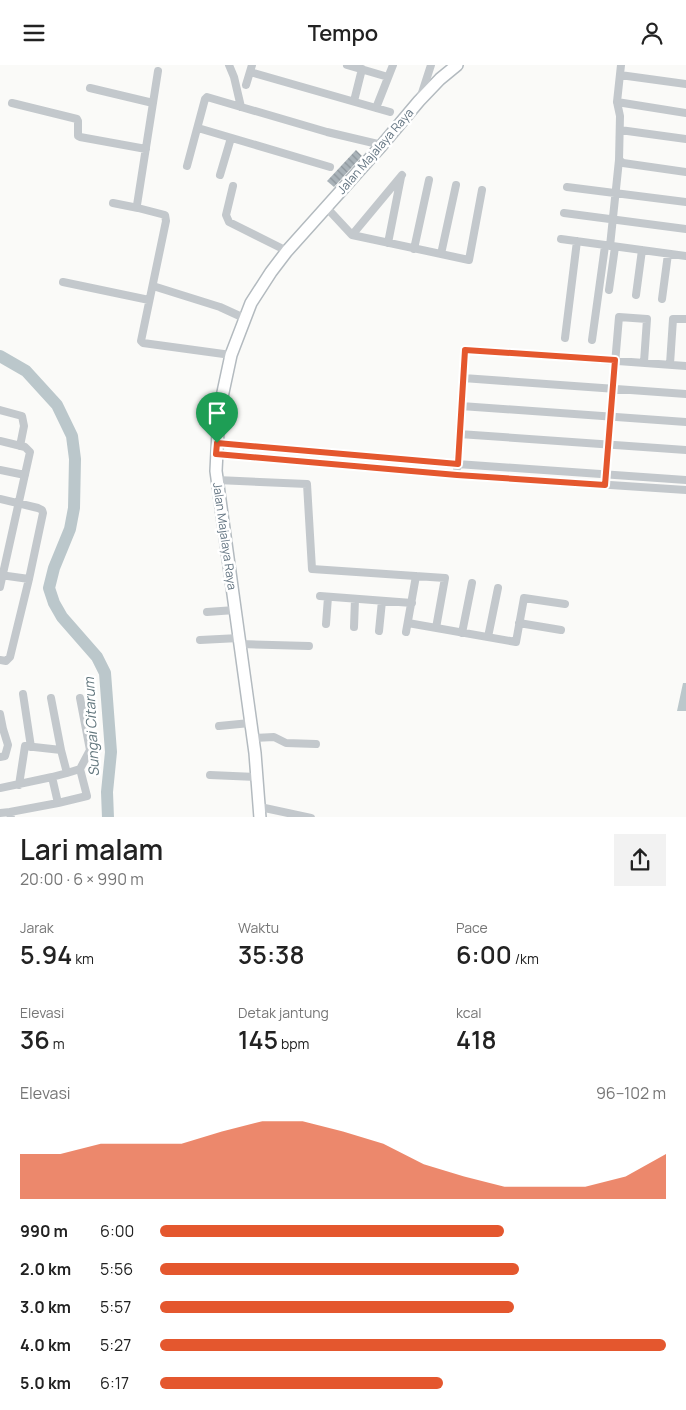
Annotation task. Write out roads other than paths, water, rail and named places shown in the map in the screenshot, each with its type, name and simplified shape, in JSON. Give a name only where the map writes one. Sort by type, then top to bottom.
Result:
[{"type":"street","points":[[229,65],[234,77],[240,107]]},
{"type":"street","points":[[347,65],[388,77]]},
{"type":"street","points":[[376,108],[392,65]]},
{"type":"street","points":[[419,101],[430,65]]},
{"type":"street","name":"Jalan Majalaya Raya","points":[[260,812],[240,641],[217,480],[219,411],[231,355],[251,303],[287,251],[419,101],[440,79],[457,65]]},
{"type":"street","points":[[592,340],[610,246],[616,193],[619,160],[620,115],[618,102],[621,65]]},
{"type":"street","points":[[246,85],[251,68],[390,112]]},
{"type":"street","points":[[354,101],[362,69]]},
{"type":"street","points":[[138,208],[138,196],[158,71]]},
{"type":"street","points":[[620,75],[686,84]]},
{"type":"street","points":[[90,88],[153,103]]},
{"type":"street","points":[[187,167],[206,98],[327,132],[382,145]]},
{"type":"street","points":[[618,102],[686,113]]},
{"type":"street","points":[[12,103],[77,119],[78,136],[80,137],[146,149]]},
{"type":"street","points":[[198,128],[330,167]]},
{"type":"street","points":[[620,130],[686,139]]},
{"type":"street","points":[[220,175],[231,138]]},
{"type":"street","points":[[619,160],[623,163],[686,172]]},
{"type":"street","points":[[352,235],[402,175],[388,243]]},
{"type":"street","points":[[414,249],[429,179]]},
{"type":"street","points":[[442,254],[456,185]]},
{"type":"street","points":[[233,186],[226,219],[287,251]]},
{"type":"street","points":[[567,187],[686,202]]},
{"type":"street","points":[[326,207],[352,235],[469,260],[482,190]]},
{"type":"street","points":[[113,203],[162,214],[166,218],[142,342],[231,355]]},
{"type":"street","points":[[564,213],[686,229]]},
{"type":"street","points":[[561,239],[686,256]]},
{"type":"street","points":[[565,338],[577,241]]},
{"type":"street","points":[[609,290],[610,246]]},
{"type":"street","points":[[636,295],[642,251]]},
{"type":"street","points":[[662,299],[668,254]]},
{"type":"street","points":[[63,282],[149,300]]},
{"type":"street","points":[[153,286],[220,307],[244,318]]},
{"type":"street","points":[[605,485],[619,317],[648,319],[644,362]]},
{"type":"street","points":[[670,364],[673,319],[686,319]]},
{"type":"street","points":[[457,475],[465,350],[686,366]]},
{"type":"street","points":[[463,378],[686,394]]},
{"type":"street","points":[[461,406],[686,422]]},
{"type":"street","points":[[0,410],[22,416],[24,426],[20,446]]},
{"type":"street","points":[[459,434],[686,450]]},
{"type":"street","points":[[0,441],[26,447],[30,452],[1,575],[0,587]]},
{"type":"street","points":[[217,449],[245,445],[458,464],[686,480]]},
{"type":"street","points":[[244,456],[245,445]]},
{"type":"street","points":[[217,449],[244,456],[457,475],[686,489]]},
{"type":"street","points":[[0,470],[25,475]]},
{"type":"street","points":[[217,480],[307,484],[312,569],[445,578],[436,628]]},
{"type":"street","points":[[0,499],[38,508],[43,513],[10,657],[6,661],[0,660]]},
{"type":"street","points":[[1,575],[29,579]]},
{"type":"street","points":[[406,632],[416,576]]},
{"type":"street","points":[[462,633],[472,583]]},
{"type":"street","points":[[488,637],[498,588]]},
{"type":"street","points":[[326,624],[324,597],[412,603]]},
{"type":"street","points":[[408,623],[516,642],[524,598],[565,604]]},
{"type":"street","points":[[354,627],[355,599]]},
{"type":"street","points":[[379,631],[382,601]]},
{"type":"street","points":[[207,612],[235,610]]},
{"type":"street","points":[[519,623],[561,630]]},
{"type":"street","points":[[200,640],[309,646]]},
{"type":"street","points":[[19,785],[28,747],[23,694]]},
{"type":"street","points":[[51,698],[66,773]]},
{"type":"street","points":[[0,813],[11,815],[87,796],[80,769],[90,750],[80,698]]},
{"type":"street","points":[[0,714],[1,729],[8,745],[5,756],[0,757]]},
{"type":"street","points":[[219,726],[250,723]]},
{"type":"street","points":[[252,738],[274,737],[286,743],[316,743]]},
{"type":"street","points":[[8,745],[61,750]]},
{"type":"street","points":[[0,788],[80,769]]},
{"type":"street","points":[[210,775],[257,777]]},
{"type":"street","points":[[52,777],[58,803]]},
{"type":"street","points":[[260,812],[311,817]]},
{"type":"waterway","name":"Sungai Citarum","points":[[0,356],[26,371],[57,405],[72,436],[75,459],[74,508],[70,529],[54,568],[49,588],[54,603],[62,617],[97,657],[105,673],[111,752],[107,792],[108,817]]}]
